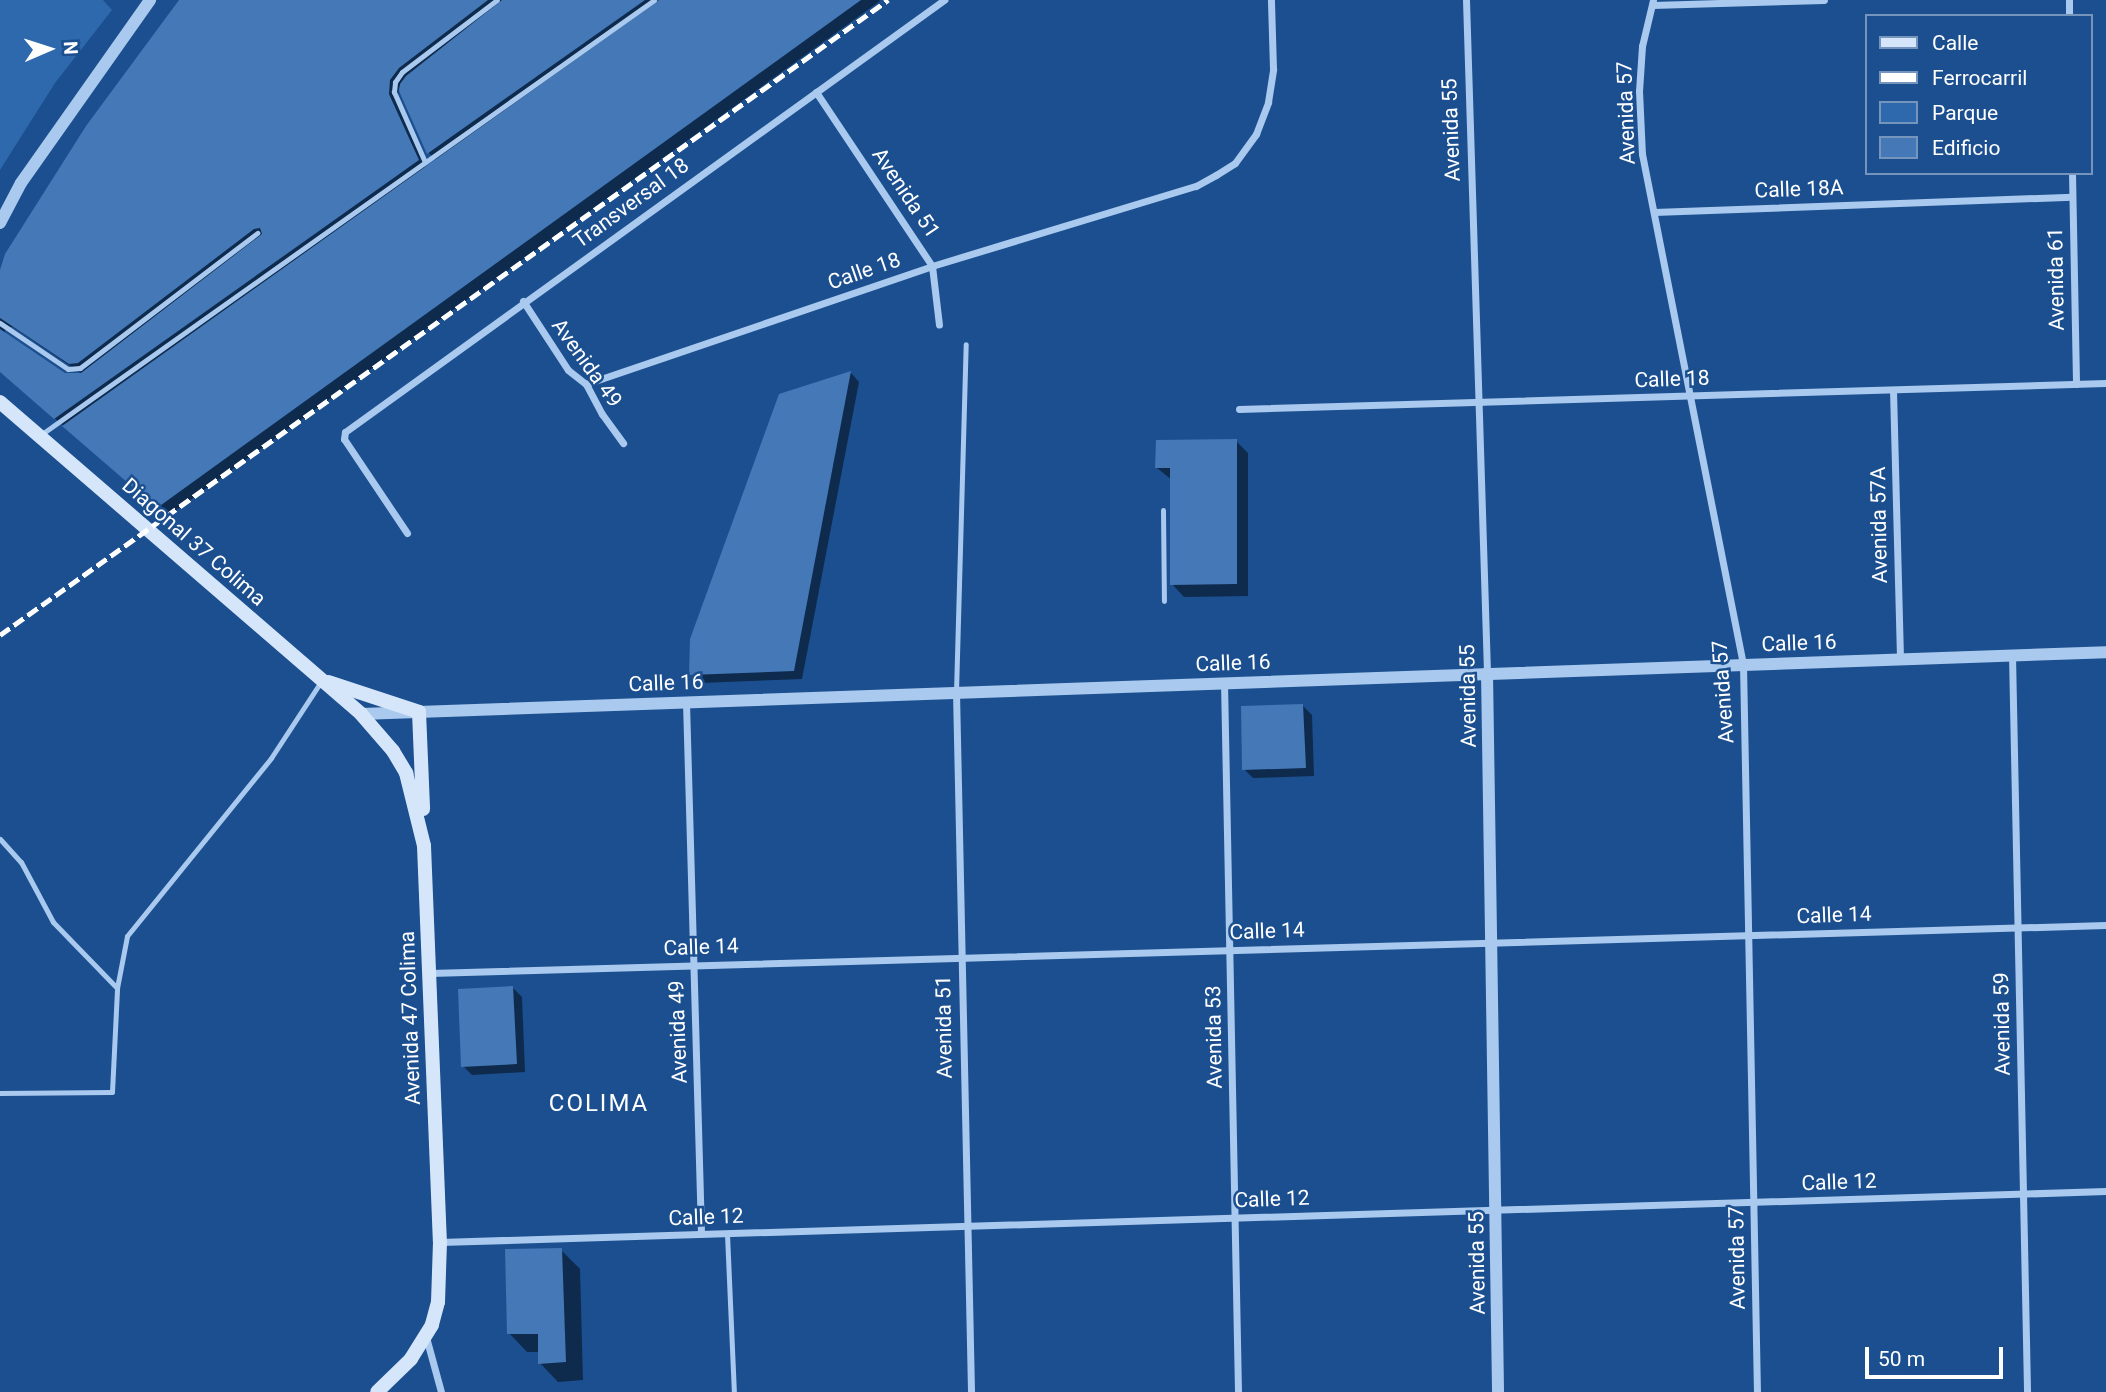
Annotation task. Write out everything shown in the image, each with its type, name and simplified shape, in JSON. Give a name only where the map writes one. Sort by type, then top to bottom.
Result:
[{"type":"main road","name":"Diagonal 37 Colima","points":[[0,402],[361,714]]},
{"type":"main road","points":[[322,680],[419,712],[424,846]]},
{"type":"main road","name":"Avenida 47 Colima","points":[[361,714],[393,751],[406,774],[424,846],[440,1242],[438,1302],[425,1337],[411,1359],[377,1392]]},
{"type":"street","points":[[0,223],[21,183],[150,0]]},
{"type":"street","name":"Transversal 18","points":[[407,533],[344,439],[345,432],[523,301],[944,0]]},
{"type":"street","name":"Calle 18","points":[[586,384],[932,267],[1196,186],[1235,163],[1256,134],[1268,102],[1273,69],[1270,0]]},
{"type":"street","name":"Avenida 55","points":[[1466,0],[1487,673],[1498,1392]]},
{"type":"street","points":[[1653,2],[1824,0]]},
{"type":"street","name":"Avenida 57","points":[[1653,2],[1642,46],[1639,91],[1642,154],[1743,664],[1757,1392]]},
{"type":"street","name":"Avenida 51","points":[[816,92],[932,267],[939,325]]},
{"type":"street","name":"Avenida 61","points":[[2072,175],[2076,384]]},
{"type":"street","name":"Calle 18A","points":[[1654,212],[2072,197]]},
{"type":"street","name":"Avenida 49","points":[[523,301],[568,370],[586,384],[601,414],[623,443]]},
{"type":"street","name":"Calle 18","points":[[1239,409],[2106,383]]},
{"type":"street","name":"Avenida 57A","points":[[1893,390],[1900,659]]},
{"type":"street","name":"Calle 16","points":[[361,714],[2106,652]]},
{"type":"street","name":"Avenida 59","points":[[2012,655],[2027,1392]]},
{"type":"street","name":"Avenida 53","points":[[1224,682],[1238,1392]]},
{"type":"street","name":"Avenida 51","points":[[956,692],[971,1392]]},
{"type":"street","name":"Avenida 49","points":[[686,702],[701,1234]]},
{"type":"street","name":"Calle 14","points":[[430,973],[2106,925]]},
{"type":"street","name":"Calle 12","points":[[440,1242],[2106,1191]]},
{"type":"street","points":[[425,1337],[441,1392]]},
{"type":"lane","points":[[425,162],[394,92],[395,82],[402,72],[497,0]]},
{"type":"lane","points":[[39,436],[654,0]]},
{"type":"lane","points":[[0,323],[68,369],[80,368],[257,233]]},
{"type":"lane","name":"Avenida 51","points":[[956,692],[966,344]]},
{"type":"lane","points":[[1163,510],[1164,601]]},
{"type":"lane","points":[[0,1093],[112,1092],[117,988],[127,936],[271,758],[322,680]]},
{"type":"lane","points":[[0,839],[20,862],[53,922],[117,988]]},
{"type":"lane","points":[[727,1234],[734,1392]]},
{"type":"green space","points":[[0,0],[103,0],[112,10],[55,83],[0,170]]},
{"type":"building","points":[[179,0],[488,0],[399,68],[390,80],[389,94],[419,160],[54,419],[0,372],[0,329],[65,373],[81,373],[262,234],[260,228],[254,229],[78,363],[69,364],[0,318],[0,270],[5,254],[86,126]]},
{"type":"building","points":[[502,0],[645,0],[427,154],[399,91],[400,84],[406,76]]},
{"type":"building","points":[[659,0],[861,0],[157,508],[62,426]]},
{"type":"building","points":[[851,371],[794,671],[689,675],[690,639],[779,394]]},
{"type":"building","points":[[1237,439],[1237,584],[1170,585],[1170,468],[1155,468],[1156,440]]},
{"type":"building","points":[[1303,704],[1306,768],[1242,770],[1241,706]]},
{"type":"building","points":[[513,986],[517,1064],[461,1067],[458,989]]},
{"type":"building","points":[[562,1248],[566,1362],[538,1364],[538,1334],[507,1334],[505,1249]]},
{"type":"railway","points":[[0,635],[888,0]]},
{"type":"district","name":"COLIMA","points":[[599,1104]]}]
